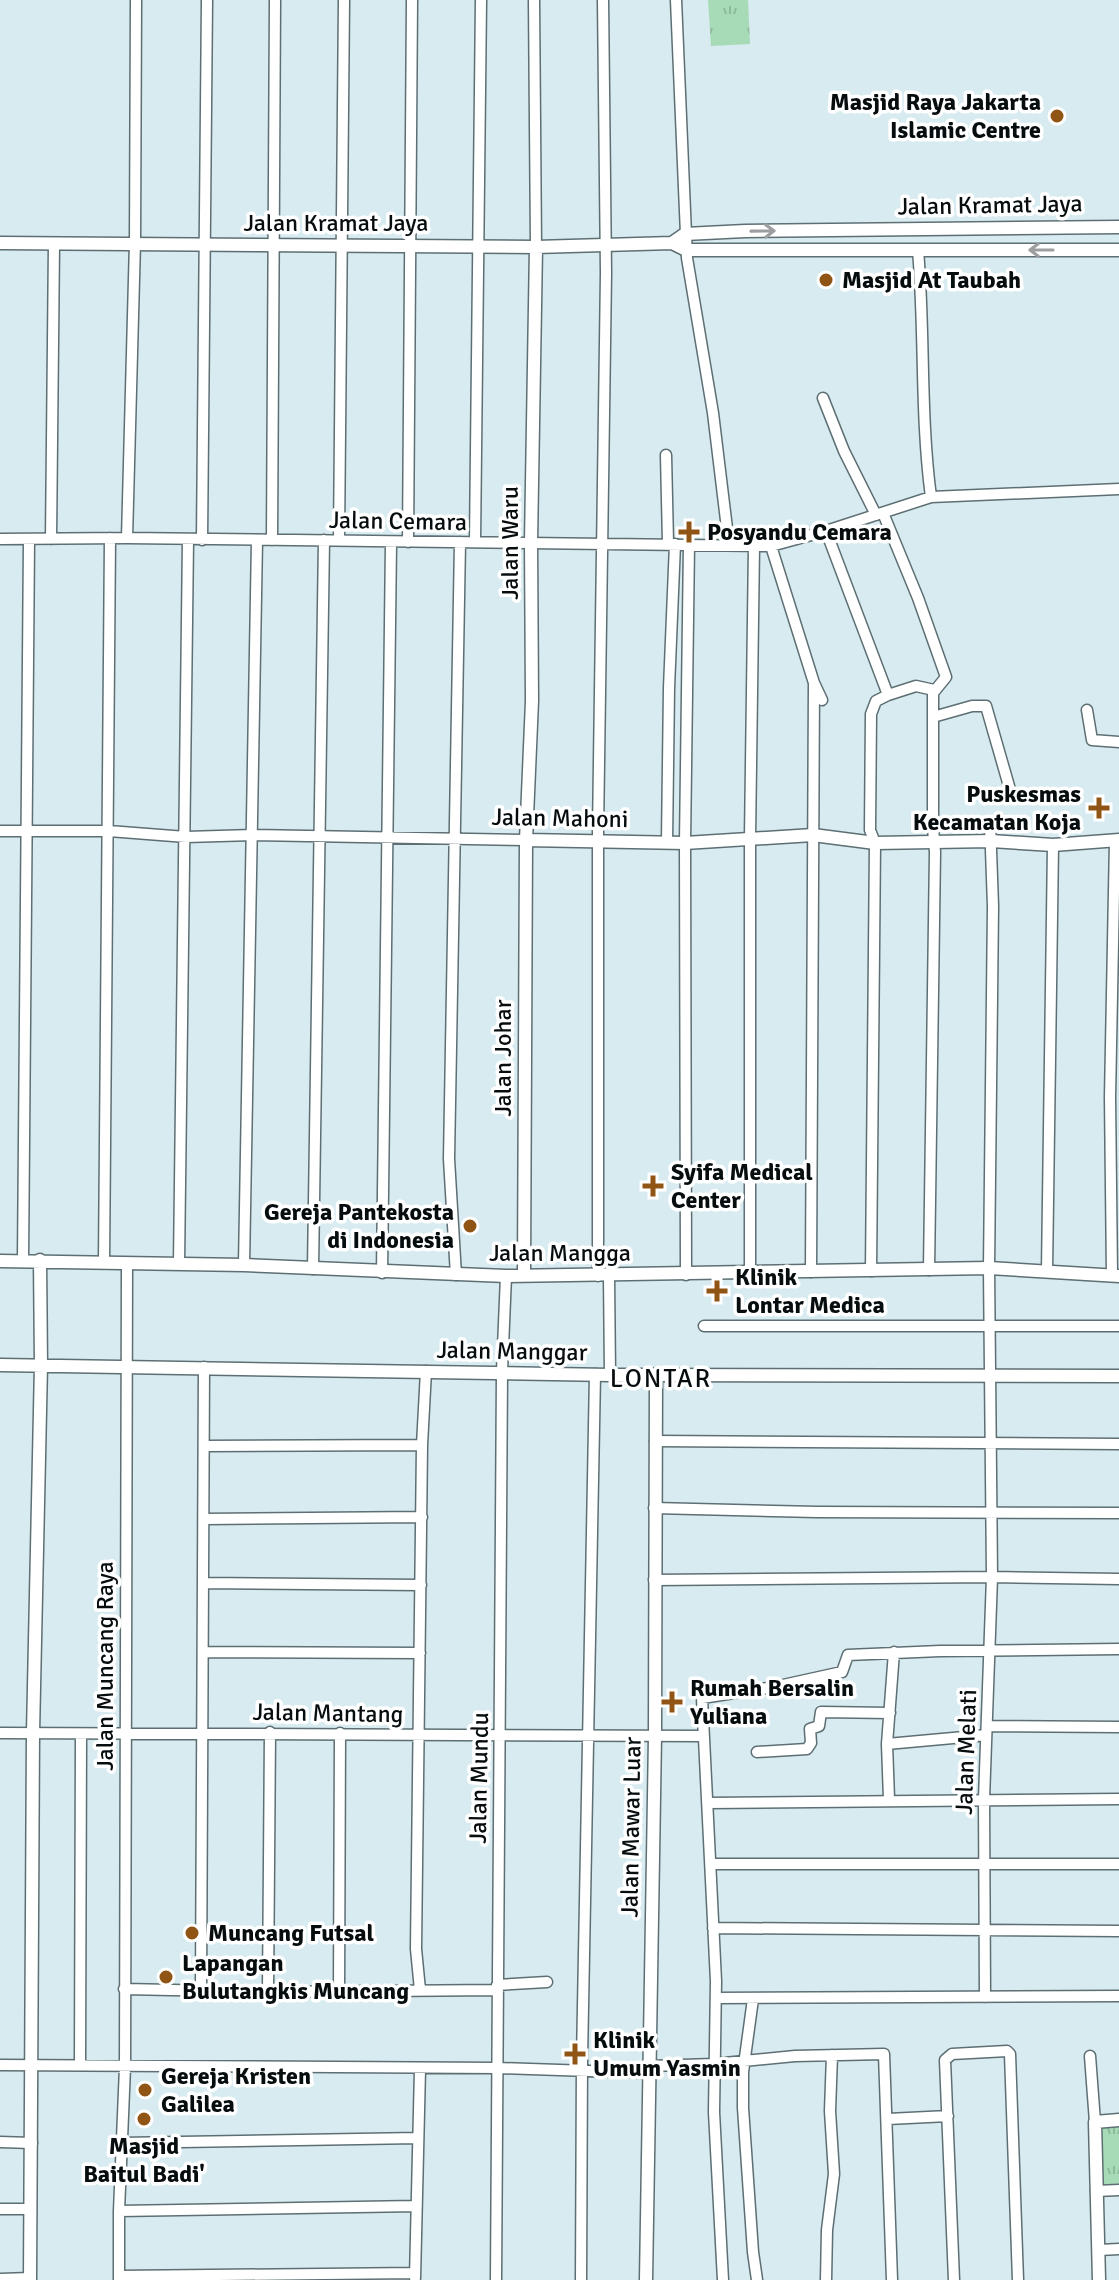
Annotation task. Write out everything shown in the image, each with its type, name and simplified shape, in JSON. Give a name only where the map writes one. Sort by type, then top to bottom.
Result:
[{"type":"street","points":[[127,538],[135,242],[136,0]]},
{"type":"street","points":[[202,537],[207,0]]},
{"type":"street","points":[[271,534],[275,0]]},
{"type":"street","points":[[338,536],[344,0]]},
{"type":"street","points":[[408,542],[412,0]]},
{"type":"street","points":[[475,542],[481,0]]},
{"type":"street","points":[[534,0],[536,247]]},
{"type":"street","points":[[603,0],[606,246],[598,841],[604,1276],[610,1375]]},
{"type":"street","points":[[676,0],[686,250],[713,413],[729,545]]},
{"type":"street","name":"Jalan Kramat Jaya","points":[[685,234],[1119,227]]},
{"type":"street","points":[[672,243],[685,234]]},
{"type":"street","name":"Jalan Kramat Jaya","points":[[0,243],[536,247],[672,243],[686,250],[1119,250]]},
{"type":"street","points":[[51,539],[54,243]]},
{"type":"street","name":"Jalan Waru","points":[[526,840],[532,701],[531,542],[536,247]]},
{"type":"street","points":[[918,250],[925,445],[931,497]]},
{"type":"street","points":[[823,398],[844,451],[880,514],[918,598],[945,673],[945,681],[934,690],[933,717],[929,1270]]},
{"type":"street","points":[[666,455],[672,543],[667,842]]},
{"type":"street","name":"Jalan Cemara","points":[[0,539],[188,540],[202,537],[257,540],[271,534],[324,540],[338,536],[391,543],[771,546],[931,497],[1119,489]]},
{"type":"street","points":[[826,531],[887,690]]},
{"type":"street","points":[[104,1263],[110,538]]},
{"type":"street","points":[[23,1261],[29,540]]},
{"type":"street","points":[[179,1264],[188,540]]},
{"type":"street","points":[[244,1265],[257,540]]},
{"type":"street","points":[[313,1269],[324,540]]},
{"type":"street","points":[[456,1275],[449,1159],[460,542]]},
{"type":"street","points":[[382,1273],[391,543]]},
{"type":"street","points":[[686,1275],[685,843],[689,544]]},
{"type":"street","points":[[750,1273],[754,546]]},
{"type":"street","points":[[771,546],[822,700]]},
{"type":"street","points":[[811,1272],[814,683]]},
{"type":"street","points":[[871,1271],[875,843],[870,830],[871,714],[876,701],[887,690],[916,686],[934,690]]},
{"type":"street","points":[[933,717],[968,707],[986,706],[1011,793]]},
{"type":"street","points":[[1087,710],[1092,740],[1119,742]]},
{"type":"street","name":"Jalan Melati","points":[[985,1997],[984,1799],[992,1577],[989,1443],[990,822]]},
{"type":"street","name":"Jalan Mahoni","points":[[0,831],[109,831],[186,837],[253,835],[685,843],[813,835],[875,843],[991,841],[1053,845],[1117,840]]},
{"type":"street","name":"Jalan Johar","points":[[524,1275],[526,840]]},
{"type":"street","points":[[1116,1276],[1110,1097],[1117,840]]},
{"type":"street","points":[[1047,1271],[1053,845]]},
{"type":"street","points":[[0,2279],[30,2279],[40,1260]]},
{"type":"street","name":"Jalan Mangga","points":[[0,1261],[244,1265],[506,1276],[989,1268],[1116,1276]]},
{"type":"street","name":"Jalan Muncang Raya","points":[[119,2278],[125,2067],[127,1265]]},
{"type":"street","name":"Jalan Mundu","points":[[496,2280],[502,1371],[506,1276]]},
{"type":"street","points":[[704,1326],[1119,1326]]},
{"type":"street","name":"Jalan Manggar","points":[[0,1365],[610,1375],[1119,1376]]},
{"type":"street","points":[[201,1990],[204,1367]]},
{"type":"street","points":[[420,1990],[416,1949],[422,1445],[426,1371]]},
{"type":"street","points":[[581,2280],[595,1374]]},
{"type":"street","name":"Jalan Mawar Luar","points":[[646,2280],[655,1736],[656,1374]]},
{"type":"street","points":[[655,1441],[1119,1444]]},
{"type":"street","points":[[204,1446],[422,1445]]},
{"type":"street","points":[[654,1508],[1119,1513]]},
{"type":"street","points":[[204,1519],[422,1517]]},
{"type":"street","points":[[654,1580],[1119,1579]]},
{"type":"street","points":[[204,1583],[421,1585]]},
{"type":"street","points":[[723,2280],[714,2112],[716,1998],[702,1698],[843,1672],[848,1655],[1119,1649]]},
{"type":"street","points":[[203,1652],[420,1653]]},
{"type":"street","points":[[889,1799],[887,1744],[894,1652]]},
{"type":"street","points":[[757,1752],[807,1749],[811,1743],[810,1729],[819,1726],[821,1712],[890,1713]]},
{"type":"street","points":[[887,1744],[987,1730],[1119,1727]]},
{"type":"street","points":[[268,1992],[270,1732]]},
{"type":"street","name":"Jalan Mantang","points":[[0,1733],[703,1736]]},
{"type":"street","points":[[339,1992],[340,1733]]},
{"type":"street","points":[[80,2065],[81,1734]]},
{"type":"street","points":[[708,1803],[1119,1799]]},
{"type":"street","points":[[711,1864],[1119,1864]]},
{"type":"street","points":[[713,1928],[1119,1931]]},
{"type":"street","points":[[124,1989],[339,1992],[497,1987],[547,1982]]},
{"type":"street","points":[[716,1998],[1119,1996]]},
{"type":"street","points":[[753,1999],[743,2072],[757,2280]]},
{"type":"street","points":[[954,2280],[945,2060],[952,2054],[1007,2051],[1010,2054],[1018,2280]]},
{"type":"street","points":[[0,2065],[498,2068],[582,2072],[884,2054],[892,2280]]},
{"type":"street","points":[[826,2280],[827,2230],[834,2174],[830,2102],[832,2055]]},
{"type":"street","points":[[1090,2056],[1099,2280]]},
{"type":"street","points":[[119,2278],[415,2277],[420,2069]]},
{"type":"street","points":[[888,2119],[948,2116]]},
{"type":"street","points":[[1095,2122],[1119,2120]]},
{"type":"street","points":[[121,2143],[418,2138]]},
{"type":"street","points":[[0,2142],[32,2143]]},
{"type":"street","points":[[1096,2191],[1119,2190]]},
{"type":"street","points":[[119,2211],[416,2206]]},
{"type":"street","points":[[0,2209],[31,2209]]},
{"type":"street","points":[[1099,2250],[1119,2249]]},
{"type":"green space","points":[[708,0],[748,0],[750,44],[711,46]]},
{"type":"green space","points":[[1119,2122],[1119,2188],[1098,2190],[1096,2129]]},
{"type":"place","name":"Masjid Raya Jakarta Islamic Centre","points":[[1057,116]]},
{"type":"place","name":"Masjid At Taubah","points":[[826,280]]},
{"type":"place","name":"Posyandu Cemara","points":[[689,532]]},
{"type":"place","name":"Puskesmas Kecamatan Koja","points":[[1099,808]]},
{"type":"place","name":"Syifa Medical Center","points":[[653,1186]]},
{"type":"place","name":"Gereja Pantekosta di Indonesia","points":[[470,1226]]},
{"type":"place","name":"Klinik Lontar Medica","points":[[717,1291]]},
{"type":"place","name":"Rumah Bersalin Yuliana","points":[[672,1702]]},
{"type":"place","name":"Muncang Futsal","points":[[192,1933]]},
{"type":"place","name":"Lapangan Bulutangkis Muncang","points":[[166,1977]]},
{"type":"place","name":"Klinik Umum Yasmin","points":[[575,2054]]},
{"type":"place","name":"Gereja Kristen Galilea","points":[[145,2090]]},
{"type":"place","name":"Masjid Baitul Badi'","points":[[144,2119]]},
{"type":"district","name":"LONTAR","points":[[661,1378]]}]
